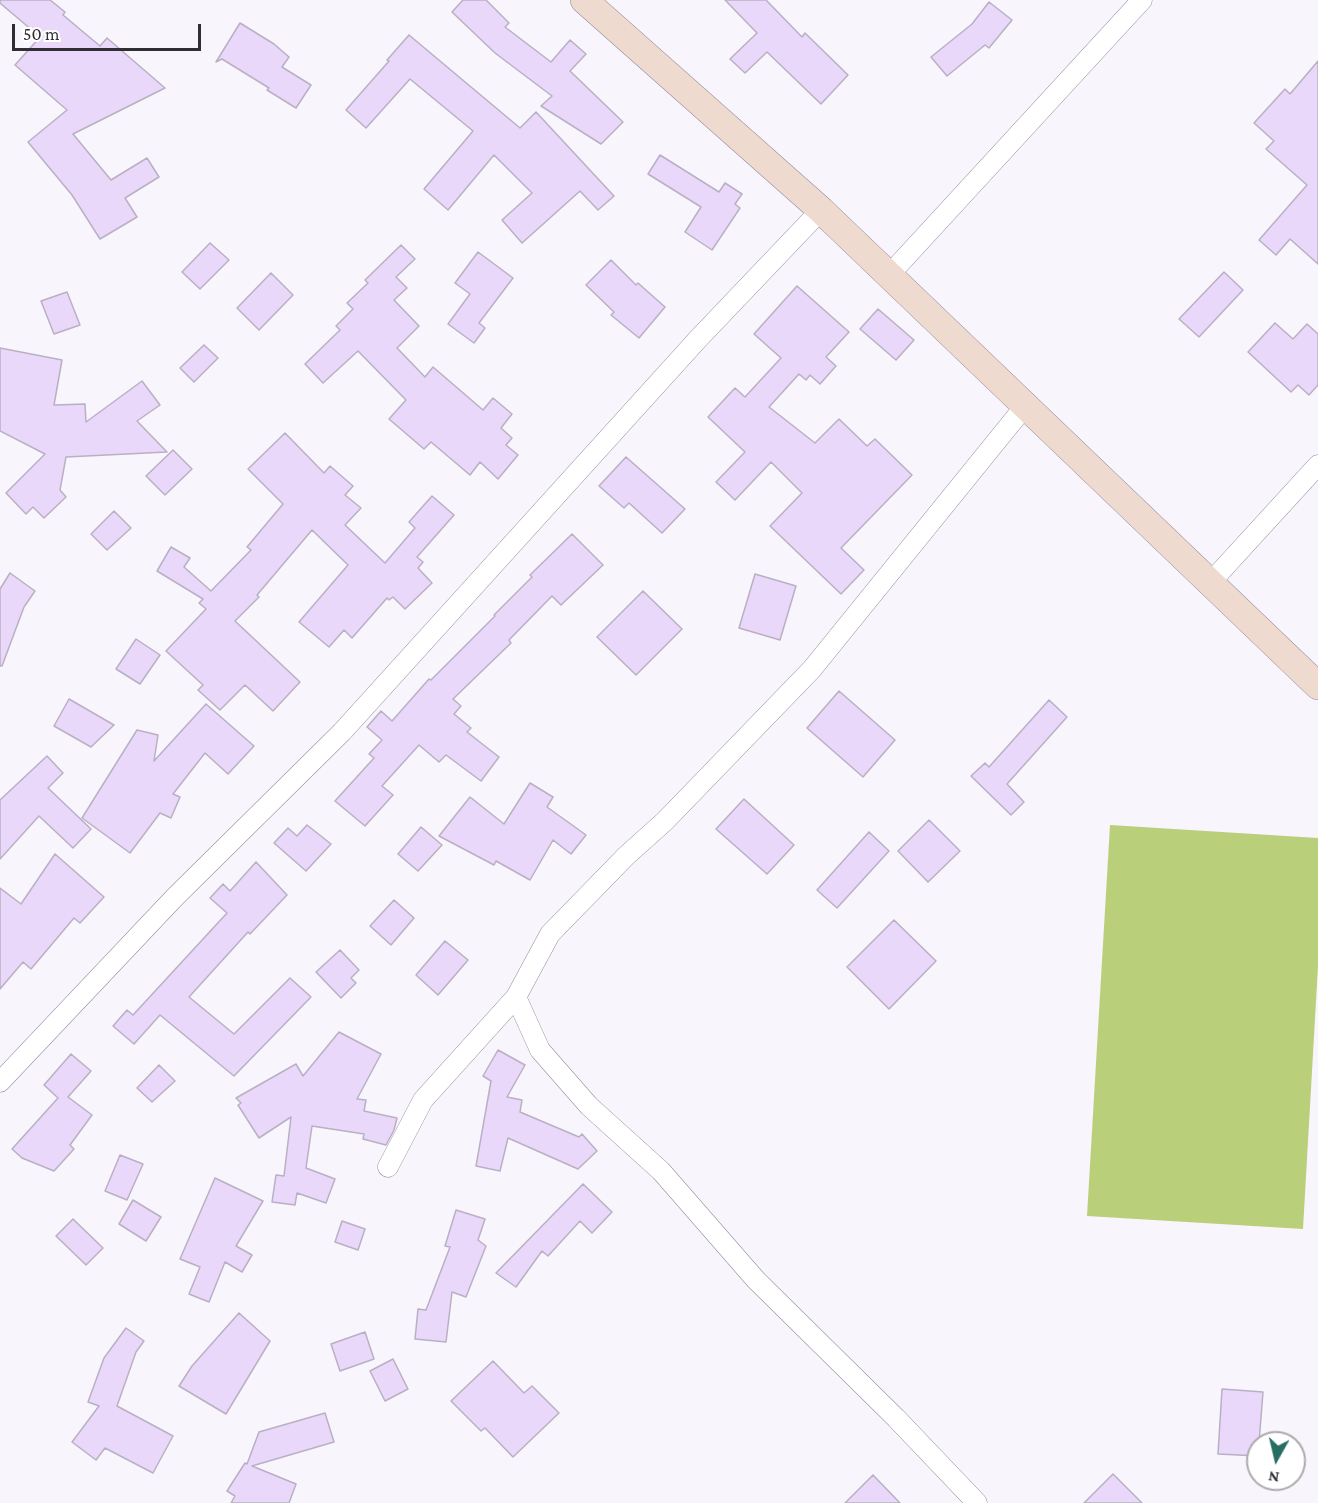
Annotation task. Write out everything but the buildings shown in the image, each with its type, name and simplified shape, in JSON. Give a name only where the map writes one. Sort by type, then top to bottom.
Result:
[{"type":"main road","points":[[584,0],[890,274],[1318,686]]},
{"type":"street","points":[[890,274],[1142,0]]},
{"type":"street","points":[[0,1082],[175,897],[342,732],[698,339],[821,210]]},
{"type":"street","points":[[388,1167],[423,1100],[516,997],[550,934],[665,821],[812,669],[1025,406]]},
{"type":"street","points":[[1210,583],[1318,465]]},
{"type":"street","points":[[516,997],[540,1050],[589,1106],[661,1171],[756,1280],[978,1503]]},
{"type":"green space","points":[[1110,825],[1318,838],[1318,966],[1303,1229],[1087,1216]]}]
